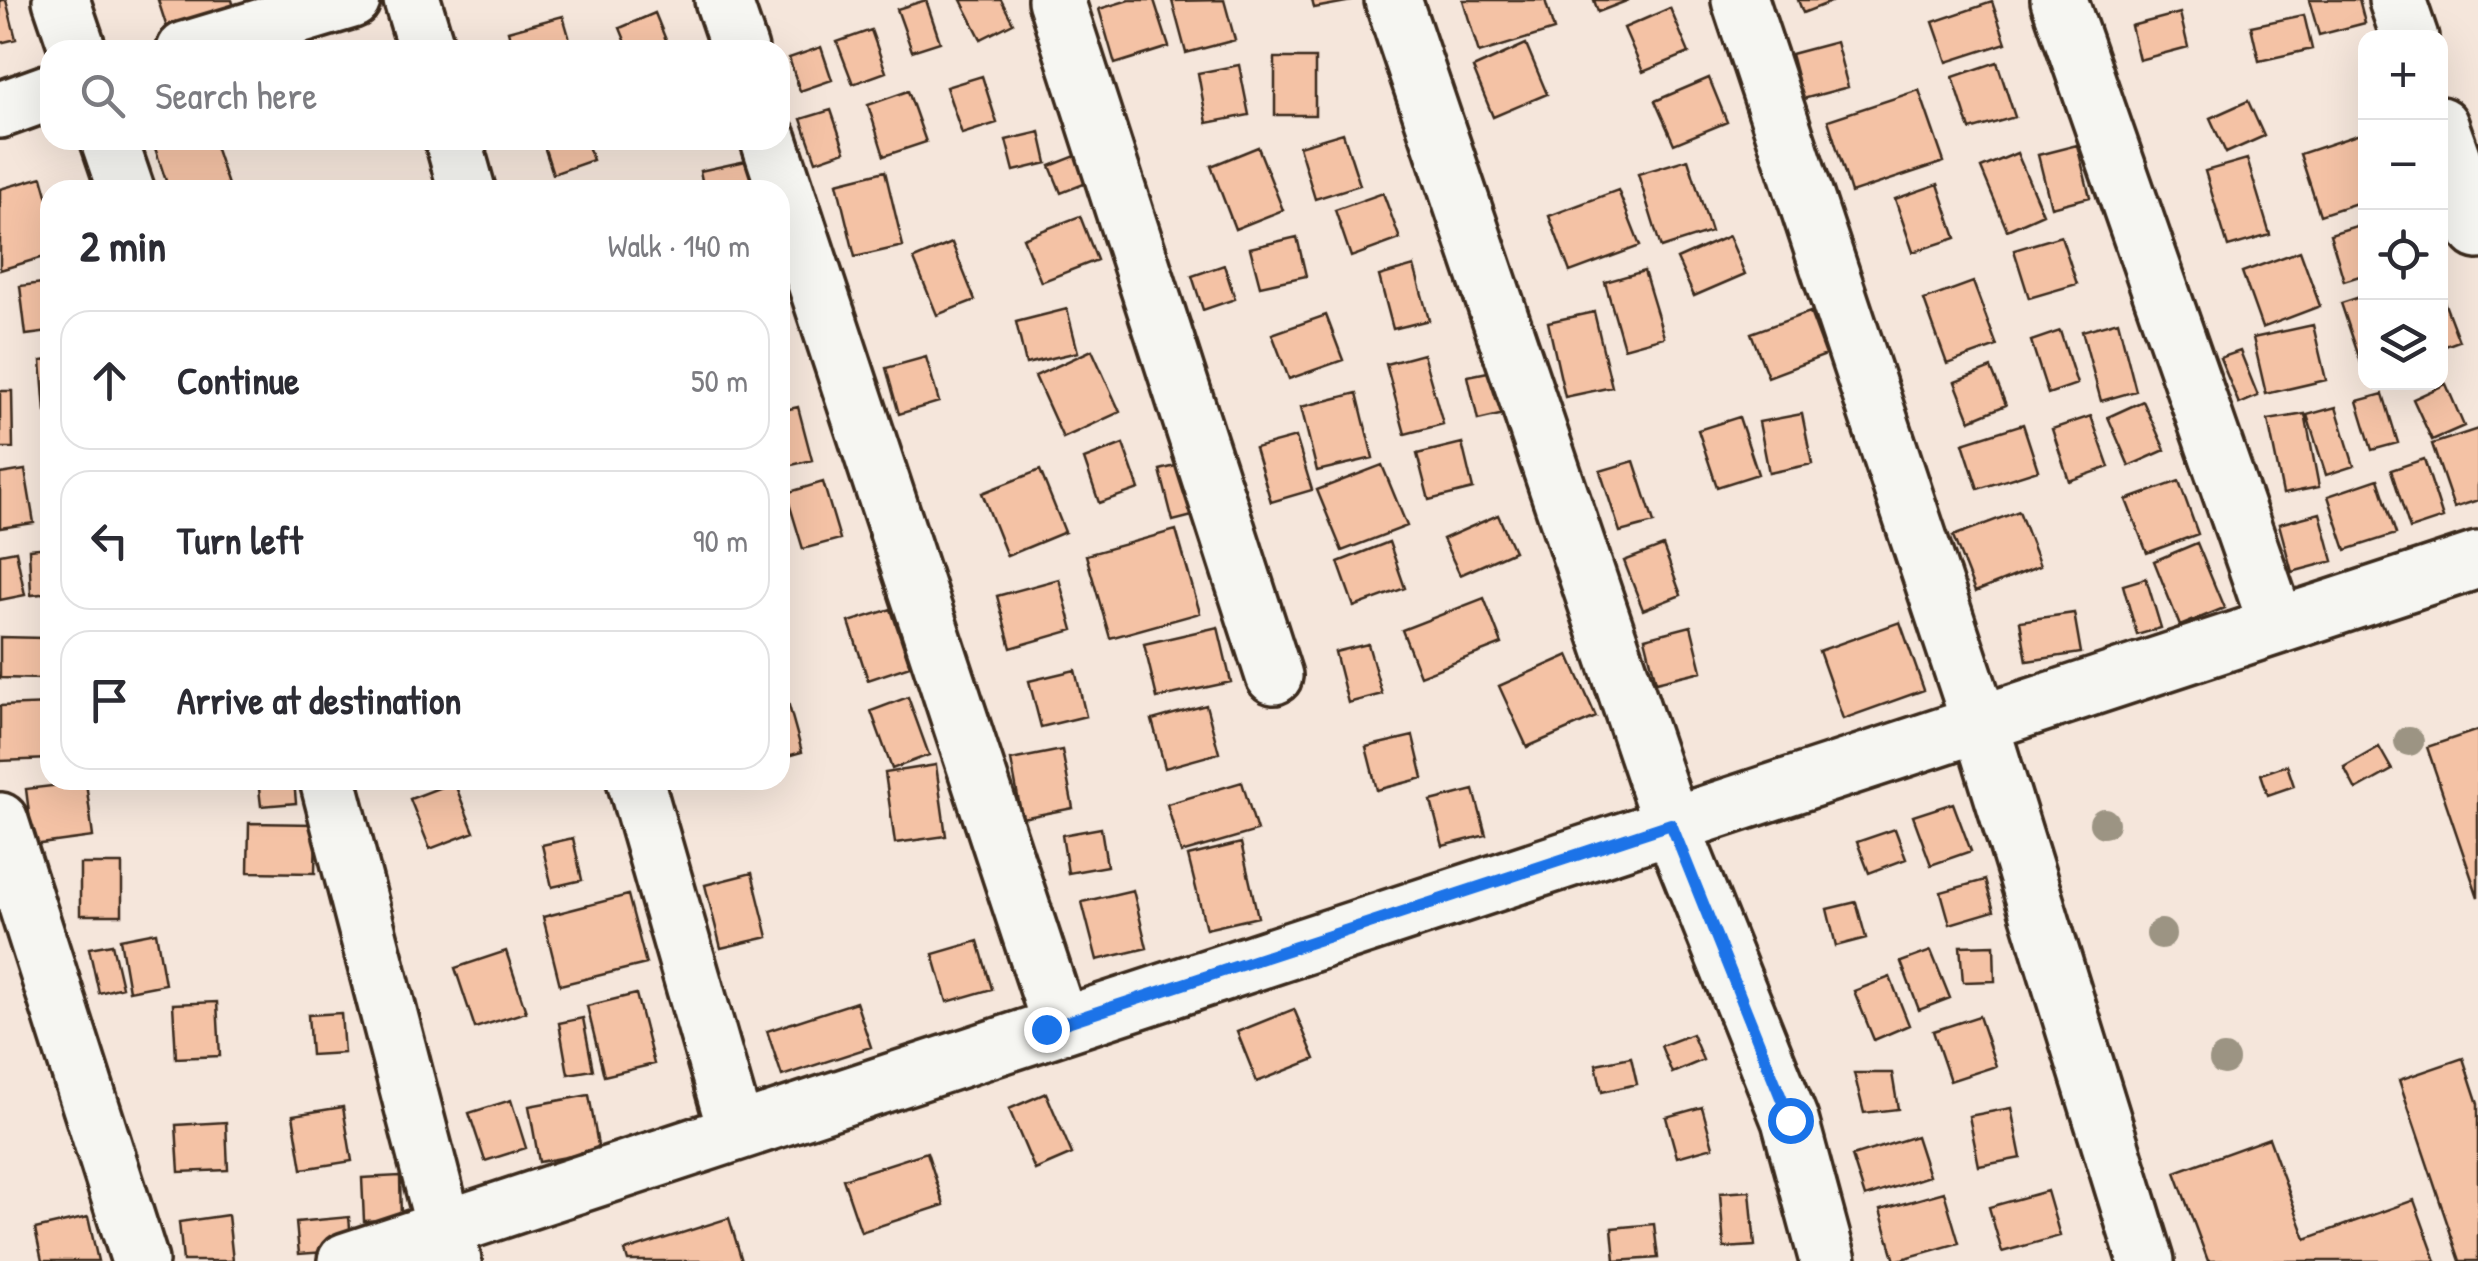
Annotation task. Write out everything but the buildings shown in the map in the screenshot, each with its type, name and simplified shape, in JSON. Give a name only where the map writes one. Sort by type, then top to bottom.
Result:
[{"type":"street","points":[[61,0],[75,40]]},
{"type":"street","points":[[218,40],[352,0]]},
{"type":"street","points":[[412,0],[424,40]]},
{"type":"street","points":[[723,0],[737,40]]},
{"type":"street","points":[[1056,0],[1274,676]]},
{"type":"street","points":[[1393,0],[1671,824],[1790,1120],[1828,1261]]},
{"type":"street","points":[[1740,0],[1980,723],[2146,1261]]},
{"type":"street","points":[[2059,0],[2277,625]]},
{"type":"street","points":[[2397,0],[2407,30]]},
{"type":"street","points":[[0,110],[40,96]]},
{"type":"street","points":[[2448,147],[2478,231]]},
{"type":"street","points":[[112,150],[123,180]]},
{"type":"street","points":[[455,150],[464,180]]},
{"type":"street","points":[[773,150],[783,180]]},
{"type":"street","points":[[790,201],[1060,1024]]},
{"type":"street","points":[[346,1261],[448,1246],[736,1131],[2478,560]]},
{"type":"street","points":[[331,790],[448,1246]]},
{"type":"street","points":[[639,790],[736,1131]]},
{"type":"street","points":[[0,822],[140,1261]]},
{"type":"route","points":[[1046,1029],[1671,824],[1790,1120]]}]
